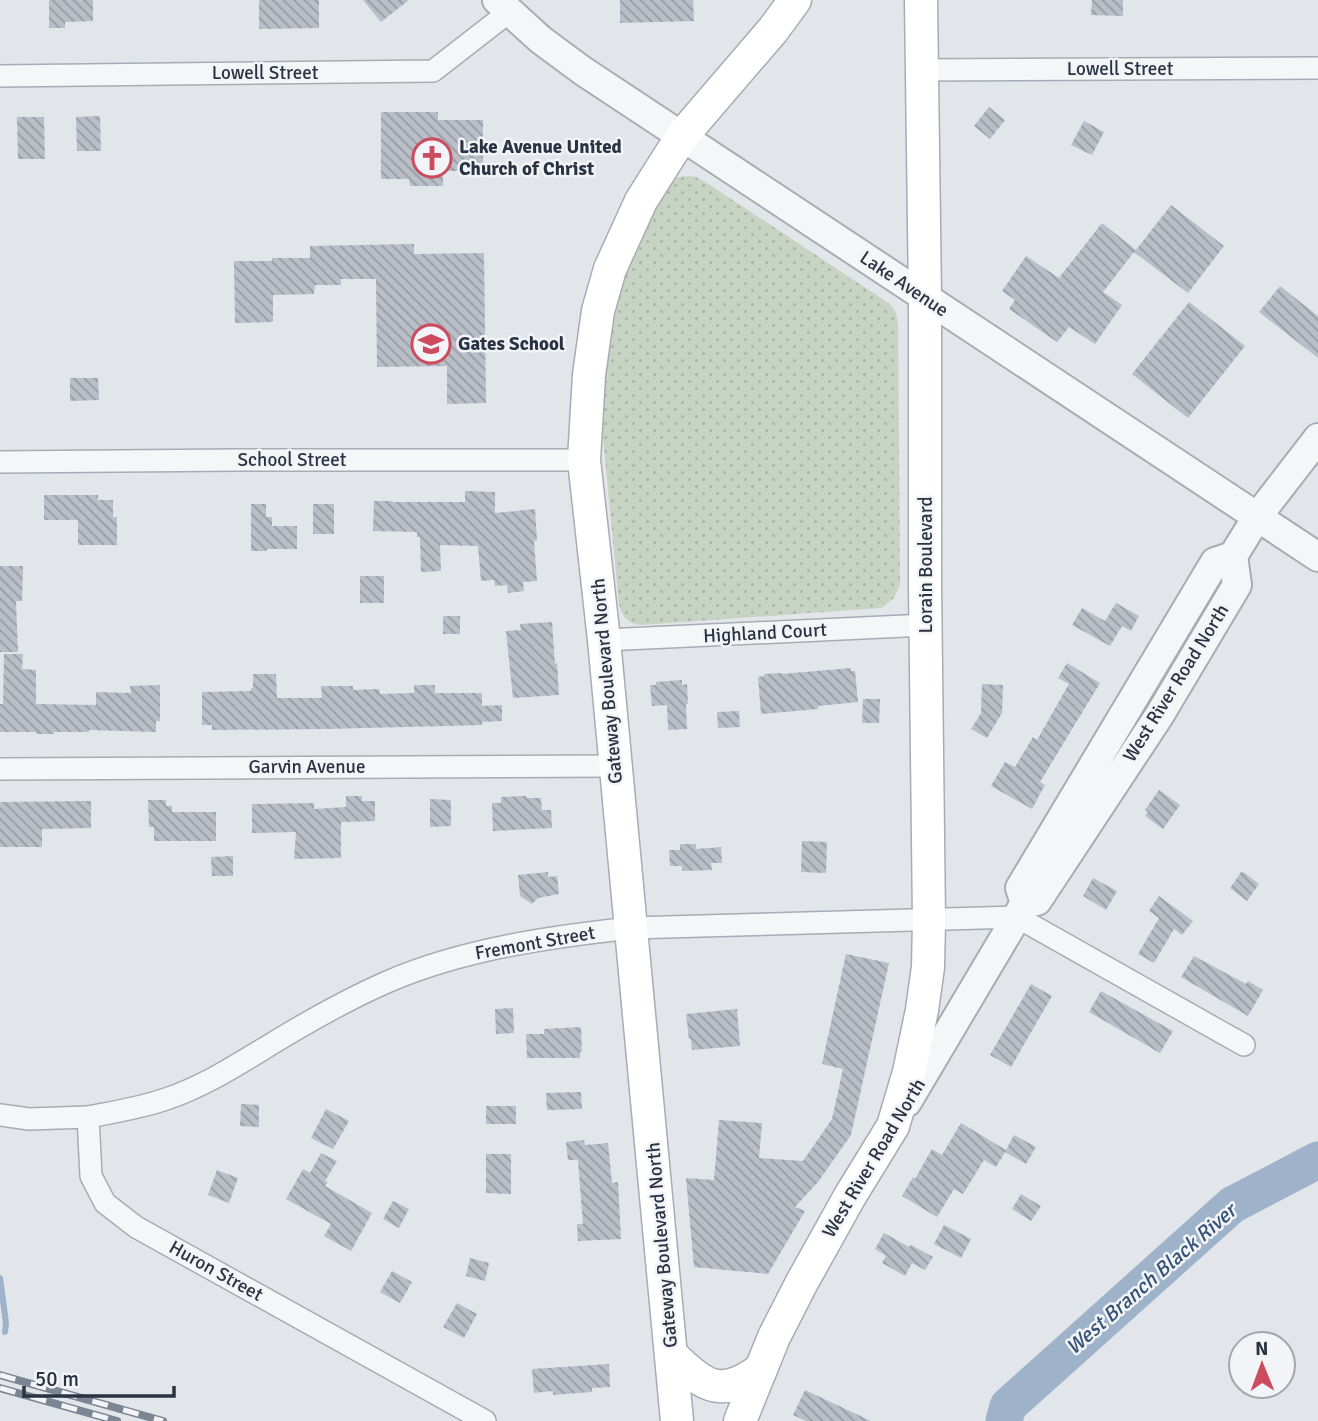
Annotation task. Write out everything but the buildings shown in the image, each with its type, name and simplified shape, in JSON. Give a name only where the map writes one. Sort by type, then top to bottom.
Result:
[{"type":"main road","name":"Gateway Boulevard North","points":[[677,1421],[604,640],[584,460],[589,374],[598,311],[610,269],[641,201],[682,136],[773,30],[795,0]]},
{"type":"main road","name":"Lorain Boulevard","points":[[893,1126],[909,1072],[928,967],[926,298],[921,0]]},
{"type":"main road","name":"West River Road North","points":[[740,1421],[775,1337],[801,1284],[893,1126]]},
{"type":"main road","points":[[672,1355],[695,1377],[710,1385],[740,1383],[761,1369]]},
{"type":"street","name":"Lake Avenue","points":[[503,6],[541,40],[583,71],[1318,557]]},
{"type":"street","name":"Lowell Street","points":[[0,76],[433,72],[503,6]]},
{"type":"street","name":"Lowell Street","points":[[922,70],[1318,68]]},
{"type":"street","name":"West River Road North","points":[[893,1126],[1021,910],[1037,901],[1159,716],[1210,631],[1237,585],[1233,556],[1257,517],[1318,439]]},
{"type":"street","name":"School Street","points":[[0,462],[584,460]]},
{"type":"street","name":"Highland Court","points":[[604,640],[926,625]]},
{"type":"street","name":"Garvin Avenue","points":[[0,769],[615,766]]},
{"type":"street","name":"Fremont Street","points":[[88,1118],[167,1099],[203,1084],[345,1002],[423,968],[489,950],[631,928],[929,921],[1021,910]]},
{"type":"street","points":[[1021,910],[1244,1045]]},
{"type":"street","points":[[0,1115],[29,1119],[88,1118]]},
{"type":"street","name":"Huron Street","points":[[88,1118],[91,1176],[104,1203],[136,1227],[485,1421]]},
{"type":"green space","points":[[689,176],[704,181],[890,304],[896,313],[900,585],[894,598],[881,608],[642,625],[629,621],[622,613],[601,417],[602,350],[634,241],[671,180]]},
{"type":"waterway","name":"West Branch Black River","points":[[1004,1421],[1008,1406],[1232,1205],[1318,1160]]},
{"type":"waterway","points":[[0,1278],[5,1332]]},
{"type":"railway","points":[[0,1375],[163,1421]]},
{"type":"railway","points":[[0,1388],[117,1421]]},
{"type":"place","name":"Lake Avenue United Church of Christ","points":[[432,158]]},
{"type":"place","name":"Gates School","points":[[431,344]]}]
